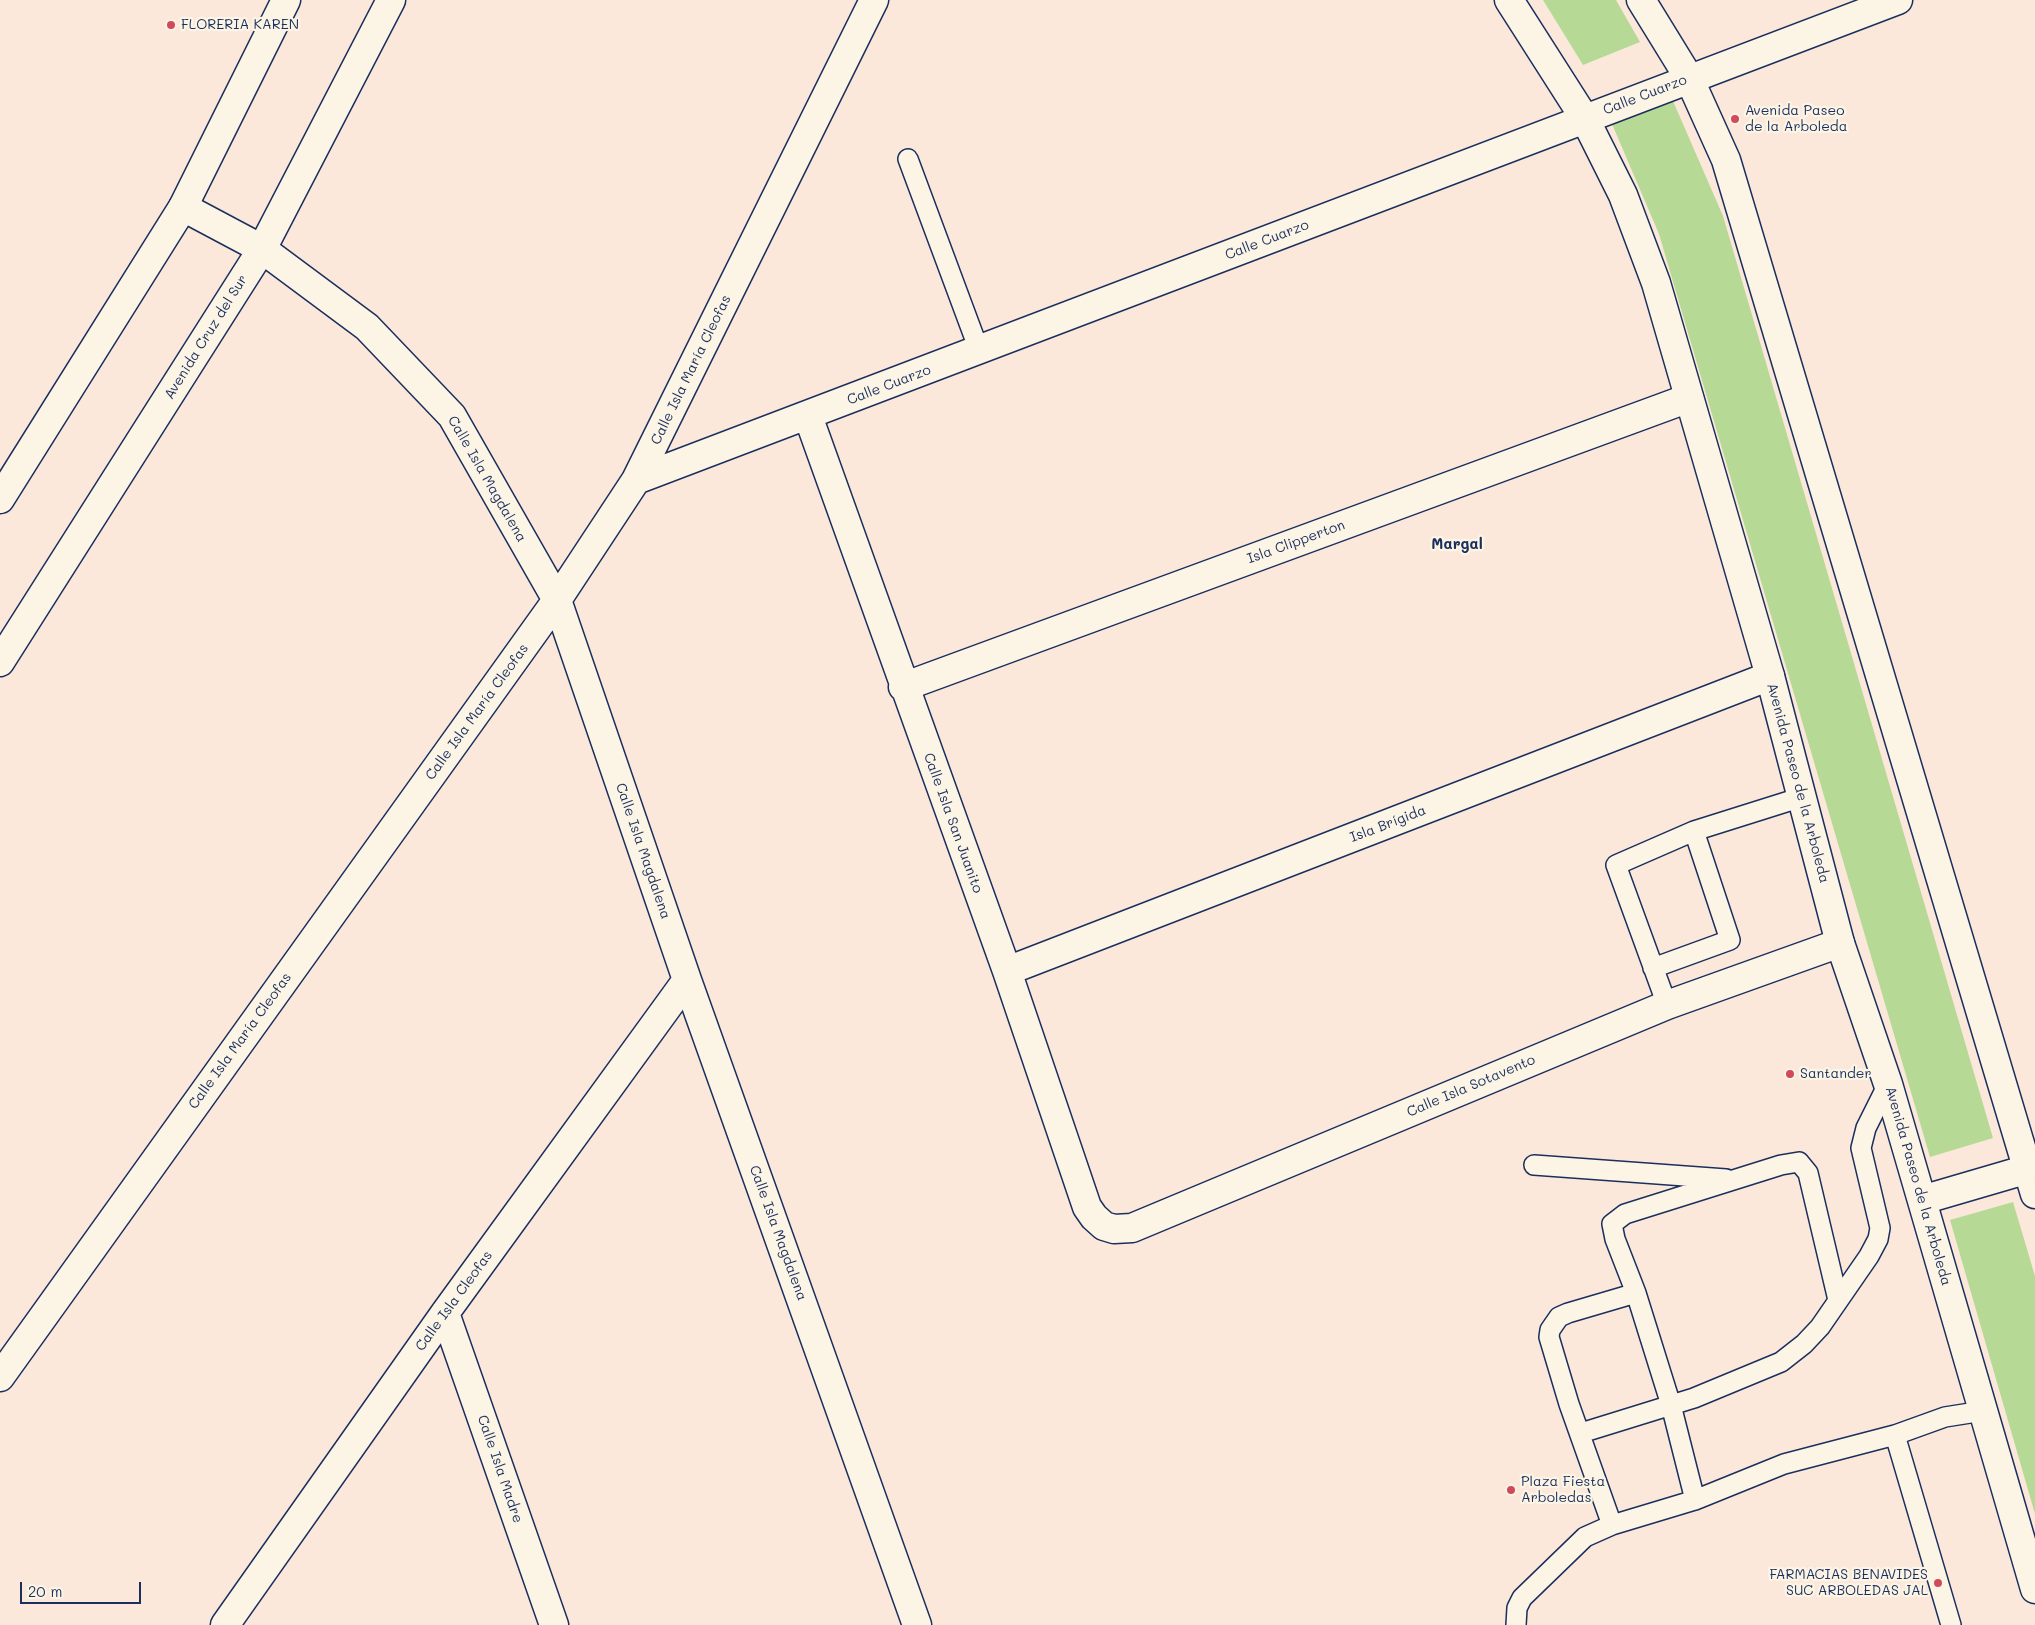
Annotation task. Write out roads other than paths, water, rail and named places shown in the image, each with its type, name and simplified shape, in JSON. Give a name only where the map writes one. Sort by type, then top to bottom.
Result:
[{"type":"street","points":[[0,499],[183,207],[286,0]]},
{"type":"street","name":"Avenida Cruz del Sur","points":[[0,662],[262,249],[391,0]]},
{"type":"street","name":"Calle Isla María Cleofas","points":[[0,1376],[557,600],[636,480],[874,0]]},
{"type":"street","name":"Avenida Paseo de la Arboleda","points":[[1509,0],[1585,119],[1623,195],[1656,283],[1770,676],[1840,943],[1888,1084],[2035,1589]]},
{"type":"street","points":[[1641,0],[1689,78],[1726,160],[2031,1182],[1922,1200]]},
{"type":"street","name":"Calle Cuarzo","points":[[636,480],[1898,0]]},
{"type":"street","name":"Calle Isla Magdalena","points":[[183,207],[262,249],[367,327],[452,416],[557,600],[687,980],[917,1625]]},
{"type":"street","name":"Isla Clipperton","points":[[903,687],[1689,398]]},
{"type":"street","name":"Calle Isla San Juanito","points":[[808,416],[903,687],[1007,971],[1087,1207],[1104,1226]]},
{"type":"street","name":"Isla Brígida","points":[[1007,971],[1770,676]]},
{"type":"street","name":"Calle Isla Sotavento","points":[[1104,1226],[1114,1229],[1132,1228],[1667,1004],[1840,943]]},
{"type":"street","name":"Calle Isla Cleofas","points":[[225,1625],[445,1313],[687,980]]},
{"type":"street","name":"Calle Isla Madre","points":[[445,1313],[554,1625]]},
{"type":"lane","points":[[908,159],[980,350]]},
{"type":"lane","points":[[1667,1004],[1616,865],[1694,831],[1802,797]]},
{"type":"lane","points":[[1653,968],[1730,940],[1694,831]]},
{"type":"lane","points":[[1580,1433],[1671,1405],[1781,1362],[1810,1339],[1869,1256],[1878,1239],[1880,1228],[1861,1148],[1866,1128],[1888,1084]]},
{"type":"lane","points":[[1695,1500],[1671,1405],[1636,1293],[1615,1239],[1612,1224],[1625,1214],[1738,1180],[1790,1162],[1799,1162],[1804,1167],[1838,1300]]},
{"type":"lane","points":[[1534,1165],[1738,1180]]},
{"type":"lane","points":[[1612,1525],[1560,1375],[1549,1337],[1550,1330],[1559,1317],[1636,1293]]},
{"type":"lane","points":[[1516,1625],[1516,1608],[1530,1588],[1586,1537],[1612,1525],[1695,1500],[1784,1464],[1895,1435],[1945,1417],[1983,1410]]},
{"type":"lane","points":[[1895,1435],[1951,1625]]},
{"type":"place","name":"FLORERIA KAREN","points":[[171,25]]},
{"type":"place","name":"Avenida Paseo de la Arboleda","points":[[1735,119]]},
{"type":"place","name":"Santander","points":[[1790,1074]]},
{"type":"place","name":"Plaza Fiesta Arboledas","points":[[1511,1490]]},
{"type":"place","name":"FARMACIAS BENAVIDES SUC ARBOLEDAS JAL","points":[[1938,1583]]},
{"type":"district","name":"Margal","points":[[1457,544]]}]
